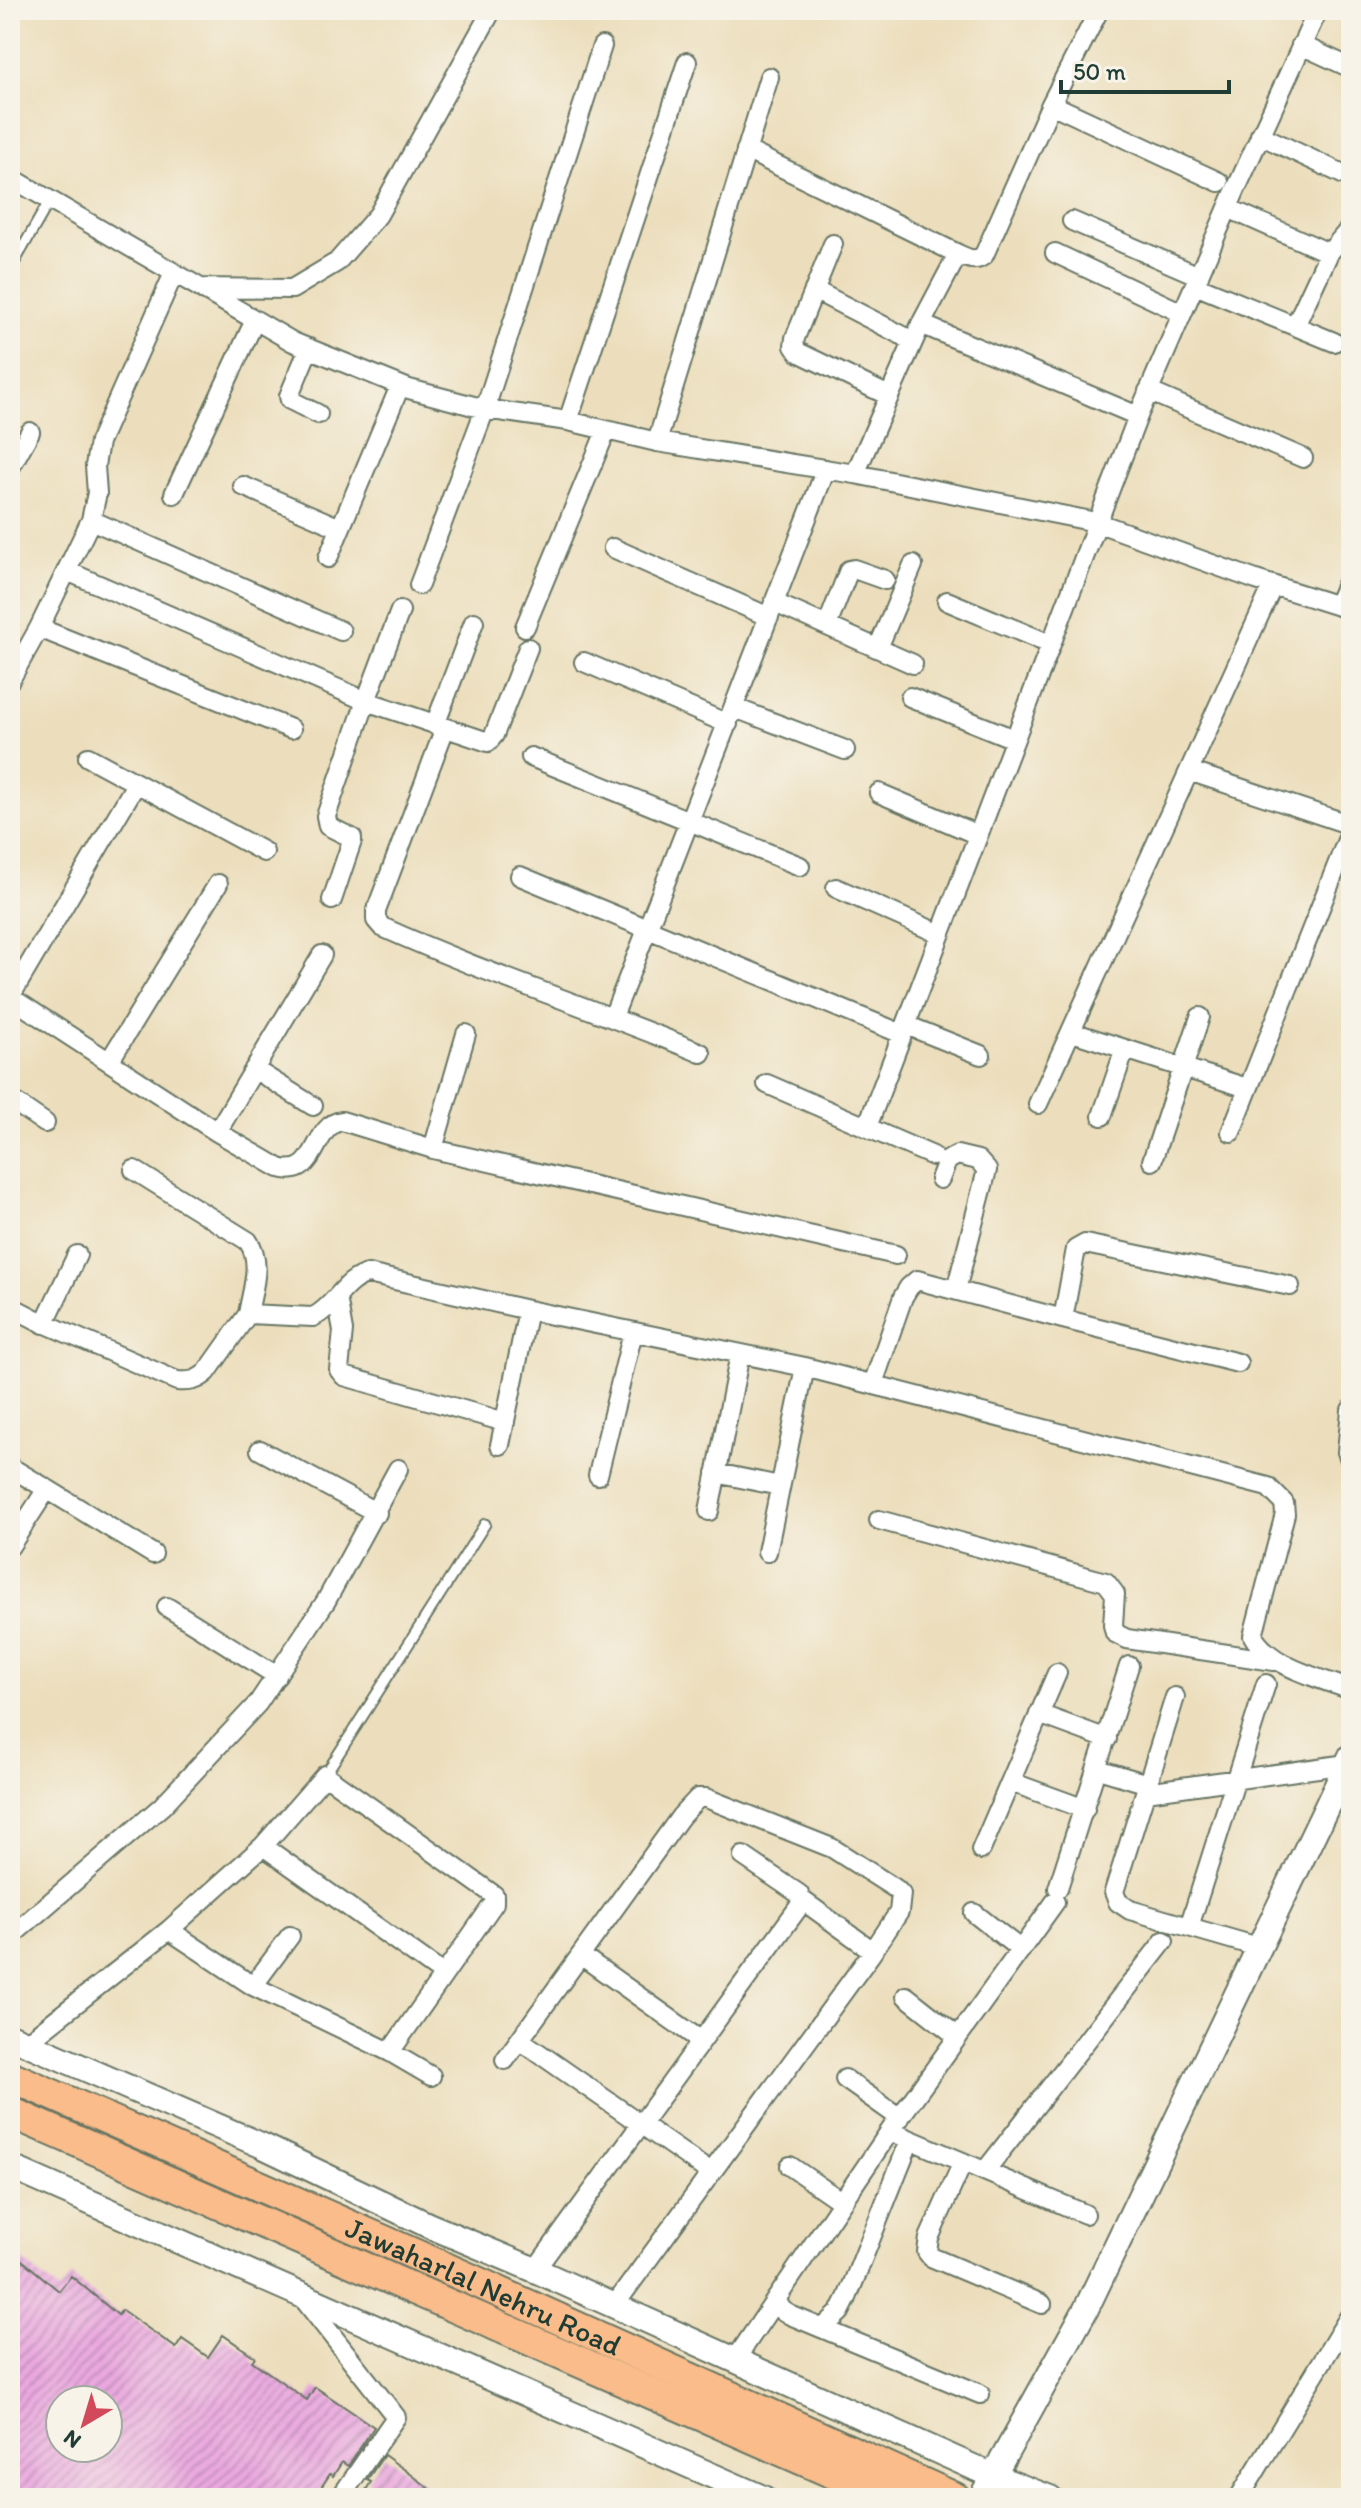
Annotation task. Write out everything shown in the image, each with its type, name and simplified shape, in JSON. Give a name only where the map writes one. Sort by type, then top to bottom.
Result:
[{"type":"main road","name":"Jawaharlal Nehru Road","points":[[10,2076],[466,2277],[955,2498]]},
{"type":"main road","name":"Jawaharlal Nehru Road","points":[[10,2112],[890,2498]]},
{"type":"street","points":[[198,288],[292,289],[337,262],[378,215],[492,10]]},
{"type":"street","points":[[746,150],[973,260],[984,255],[1051,104],[1099,10]]},
{"type":"street","points":[[867,1127],[1148,391],[1318,10]]},
{"type":"street","points":[[1301,45],[1351,68]]},
{"type":"street","points":[[419,585],[485,409],[602,46]]},
{"type":"street","points":[[568,421],[687,62]]},
{"type":"street","points":[[657,442],[769,77]]},
{"type":"street","points":[[1051,104],[1219,182]]},
{"type":"street","points":[[1260,135],[1351,178]]},
{"type":"street","points":[[10,177],[255,320],[309,348],[400,386],[485,409],[568,421],[657,442],[855,474],[1096,522],[1344,607],[1351,573]]},
{"type":"street","points":[[1228,208],[1329,253]]},
{"type":"street","points":[[1072,221],[1334,342]]},
{"type":"street","points":[[1295,326],[1329,253],[1351,227]]},
{"type":"street","points":[[833,244],[793,343],[795,350],[889,396]]},
{"type":"street","points":[[1055,253],[1182,313]]},
{"type":"street","points":[[855,474],[917,333],[958,254]]},
{"type":"street","points":[[10,680],[91,520],[97,493],[95,466],[99,442],[174,273]]},
{"type":"street","points":[[814,290],[917,333],[1138,416]]},
{"type":"street","points":[[174,494],[255,320]]},
{"type":"street","points":[[309,348],[289,396],[290,400],[318,414]]},
{"type":"street","points":[[328,558],[400,386]]},
{"type":"street","points":[[1148,391],[1303,458]]},
{"type":"street","points":[[525,627],[606,431]]},
{"type":"street","points":[[10,468],[30,432]]},
{"type":"street","points":[[613,1017],[826,469]]},
{"type":"street","points":[[243,486],[340,528]]},
{"type":"street","points":[[91,520],[341,631]]},
{"type":"street","points":[[613,548],[772,610],[827,626],[913,664]]},
{"type":"street","points":[[878,648],[913,565]]},
{"type":"street","points":[[827,626],[849,570],[885,580]]},
{"type":"street","points":[[67,571],[366,701],[488,742],[528,648]]},
{"type":"street","points":[[1038,1104],[1273,585]]},
{"type":"street","points":[[947,601],[1050,644]]},
{"type":"street","points":[[332,900],[352,838],[328,826],[326,816],[400,611]]},
{"type":"street","points":[[474,622],[376,911],[376,920],[382,927],[442,954],[701,1053]]},
{"type":"street","points":[[39,628],[291,729]]},
{"type":"street","points":[[584,662],[731,716],[845,750]]},
{"type":"street","points":[[910,697],[1014,739]]},
{"type":"street","points":[[88,757],[264,852]]},
{"type":"street","points":[[531,757],[800,866]]},
{"type":"street","points":[[1189,771],[1351,827],[1231,1132]]},
{"type":"street","points":[[136,784],[10,997],[217,1132],[288,1171],[304,1165],[330,1125],[336,1121],[433,1149],[896,1255]]},
{"type":"street","points":[[879,793],[978,835]]},
{"type":"street","points":[[520,876],[904,1029],[981,1055]]},
{"type":"street","points":[[110,1060],[218,884]]},
{"type":"street","points":[[836,888],[940,934]]},
{"type":"street","points":[[217,1132],[322,955]]},
{"type":"street","points":[[1152,1161],[1200,1017]]},
{"type":"street","points":[[1072,1032],[1247,1088]]},
{"type":"street","points":[[433,1149],[466,1034]]},
{"type":"street","points":[[1102,1116],[1125,1049]]},
{"type":"street","points":[[254,1069],[313,1106]]},
{"type":"street","points":[[767,1084],[933,1156]]},
{"type":"street","points":[[10,1099],[45,1123]]},
{"type":"street","points":[[940,1179],[947,1161],[957,1155],[978,1160],[987,1170],[956,1290]]},
{"type":"street","points":[[10,1306],[44,1324],[177,1381],[200,1379],[207,1372],[248,1314],[257,1265],[256,1251],[248,1241],[134,1170]]},
{"type":"street","points":[[1063,1319],[1076,1249],[1085,1244],[1290,1286]]},
{"type":"street","points":[[44,1324],[77,1255]]},
{"type":"street","points":[[248,1314],[313,1317],[321,1313],[356,1276],[368,1274],[805,1367],[1268,1487],[1284,1503],[1285,1514],[1253,1636],[1259,1647],[1281,1662],[1351,1690]]},
{"type":"street","points":[[873,1384],[909,1287],[917,1280],[1238,1363]]},
{"type":"street","points":[[337,1297],[343,1331],[339,1370],[344,1376],[505,1422]]},
{"type":"street","points":[[500,1445],[528,1310]]},
{"type":"street","points":[[598,1475],[633,1332]]},
{"type":"street","points":[[709,1511],[740,1354]]},
{"type":"street","points":[[767,1552],[805,1367]]},
{"type":"street","points":[[1351,1410],[1347,1452],[1351,1462]]},
{"type":"street","points":[[260,1450],[377,1513]]},
{"type":"street","points":[[10,1467],[153,1554]]},
{"type":"street","points":[[10,1937],[162,1806],[250,1713],[326,1601],[377,1513],[398,1469]]},
{"type":"street","points":[[716,1473],[780,1486]]},
{"type":"street","points":[[10,1546],[47,1489]]},
{"type":"street","points":[[879,1520],[1106,1582],[1115,1594],[1115,1633],[1127,1639],[1281,1662]]},
{"type":"street","points":[[167,1607],[277,1676]]},
{"type":"street","points":[[735,2360],[895,2125],[1021,1950],[1056,1895],[1129,1666]]},
{"type":"street","points":[[981,1850],[1057,1673]]},
{"type":"street","points":[[1189,1927],[1266,1684]]},
{"type":"street","points":[[1175,1697],[1114,1892],[1118,1902],[1130,1910],[1258,1947]]},
{"type":"street","points":[[1039,1714],[1107,1739]]},
{"type":"street","points":[[1098,1769],[1147,1788],[1347,1771]]},
{"type":"street","points":[[981,2498],[1086,2309],[1258,1947],[1347,1771]]},
{"type":"street","points":[[18,2040],[169,1930],[263,1846],[325,1775],[494,1895],[494,1903],[390,2052]]},
{"type":"street","points":[[1011,1782],[1085,1809]]},
{"type":"street","points":[[505,2060],[681,1816],[698,1798],[706,1798],[832,1848],[901,1894],[899,1912],[873,1951],[614,2306]]},
{"type":"street","points":[[263,1846],[443,1974]]},
{"type":"street","points":[[743,1856],[873,1951]]},
{"type":"street","points":[[535,2270],[802,1900]]},
{"type":"street","points":[[974,1913],[1021,1950]]},
{"type":"street","points":[[169,1930],[253,1986],[390,2052],[431,2076]]},
{"type":"street","points":[[253,1986],[290,1936]]},
{"type":"street","points":[[985,2171],[1164,1941]]},
{"type":"street","points":[[582,1956],[700,2040]]},
{"type":"street","points":[[906,1996],[958,2037]]},
{"type":"street","points":[[18,2040],[263,2146],[428,2225],[993,2476],[1050,2498]]},
{"type":"street","points":[[520,2040],[711,2173]]},
{"type":"street","points":[[845,2079],[910,2140],[1085,2214]]},
{"type":"street","points":[[823,2328],[840,2312],[847,2298],[910,2140]]},
{"type":"street","points":[[963,2162],[929,2238],[927,2252],[931,2257],[1042,2304]]},
{"type":"street","points":[[790,2166],[842,2202]]},
{"type":"street","points":[[10,2167],[763,2498]]},
{"type":"street","points":[[298,2291],[396,2417],[340,2498]]},
{"type":"street","points":[[776,2299],[782,2310],[790,2315],[980,2394]]},
{"type":"street","points":[[1239,2498],[1351,2314]]},
{"type":"lane","points":[[10,270],[50,200]]},
{"type":"lane","points":[[325,1775],[485,1524]]},
{"type":"building","points":[[22,2260],[59,2291],[71,2276],[118,2315],[122,2310],[176,2348],[182,2339],[208,2357],[223,2335],[255,2357],[252,2361],[307,2400],[315,2387],[374,2427],[348,2466],[342,2462],[314,2498],[10,2498],[10,2276]]},
{"type":"building","points":[[384,2455],[442,2498],[378,2498],[366,2490],[371,2482],[367,2480]]}]
